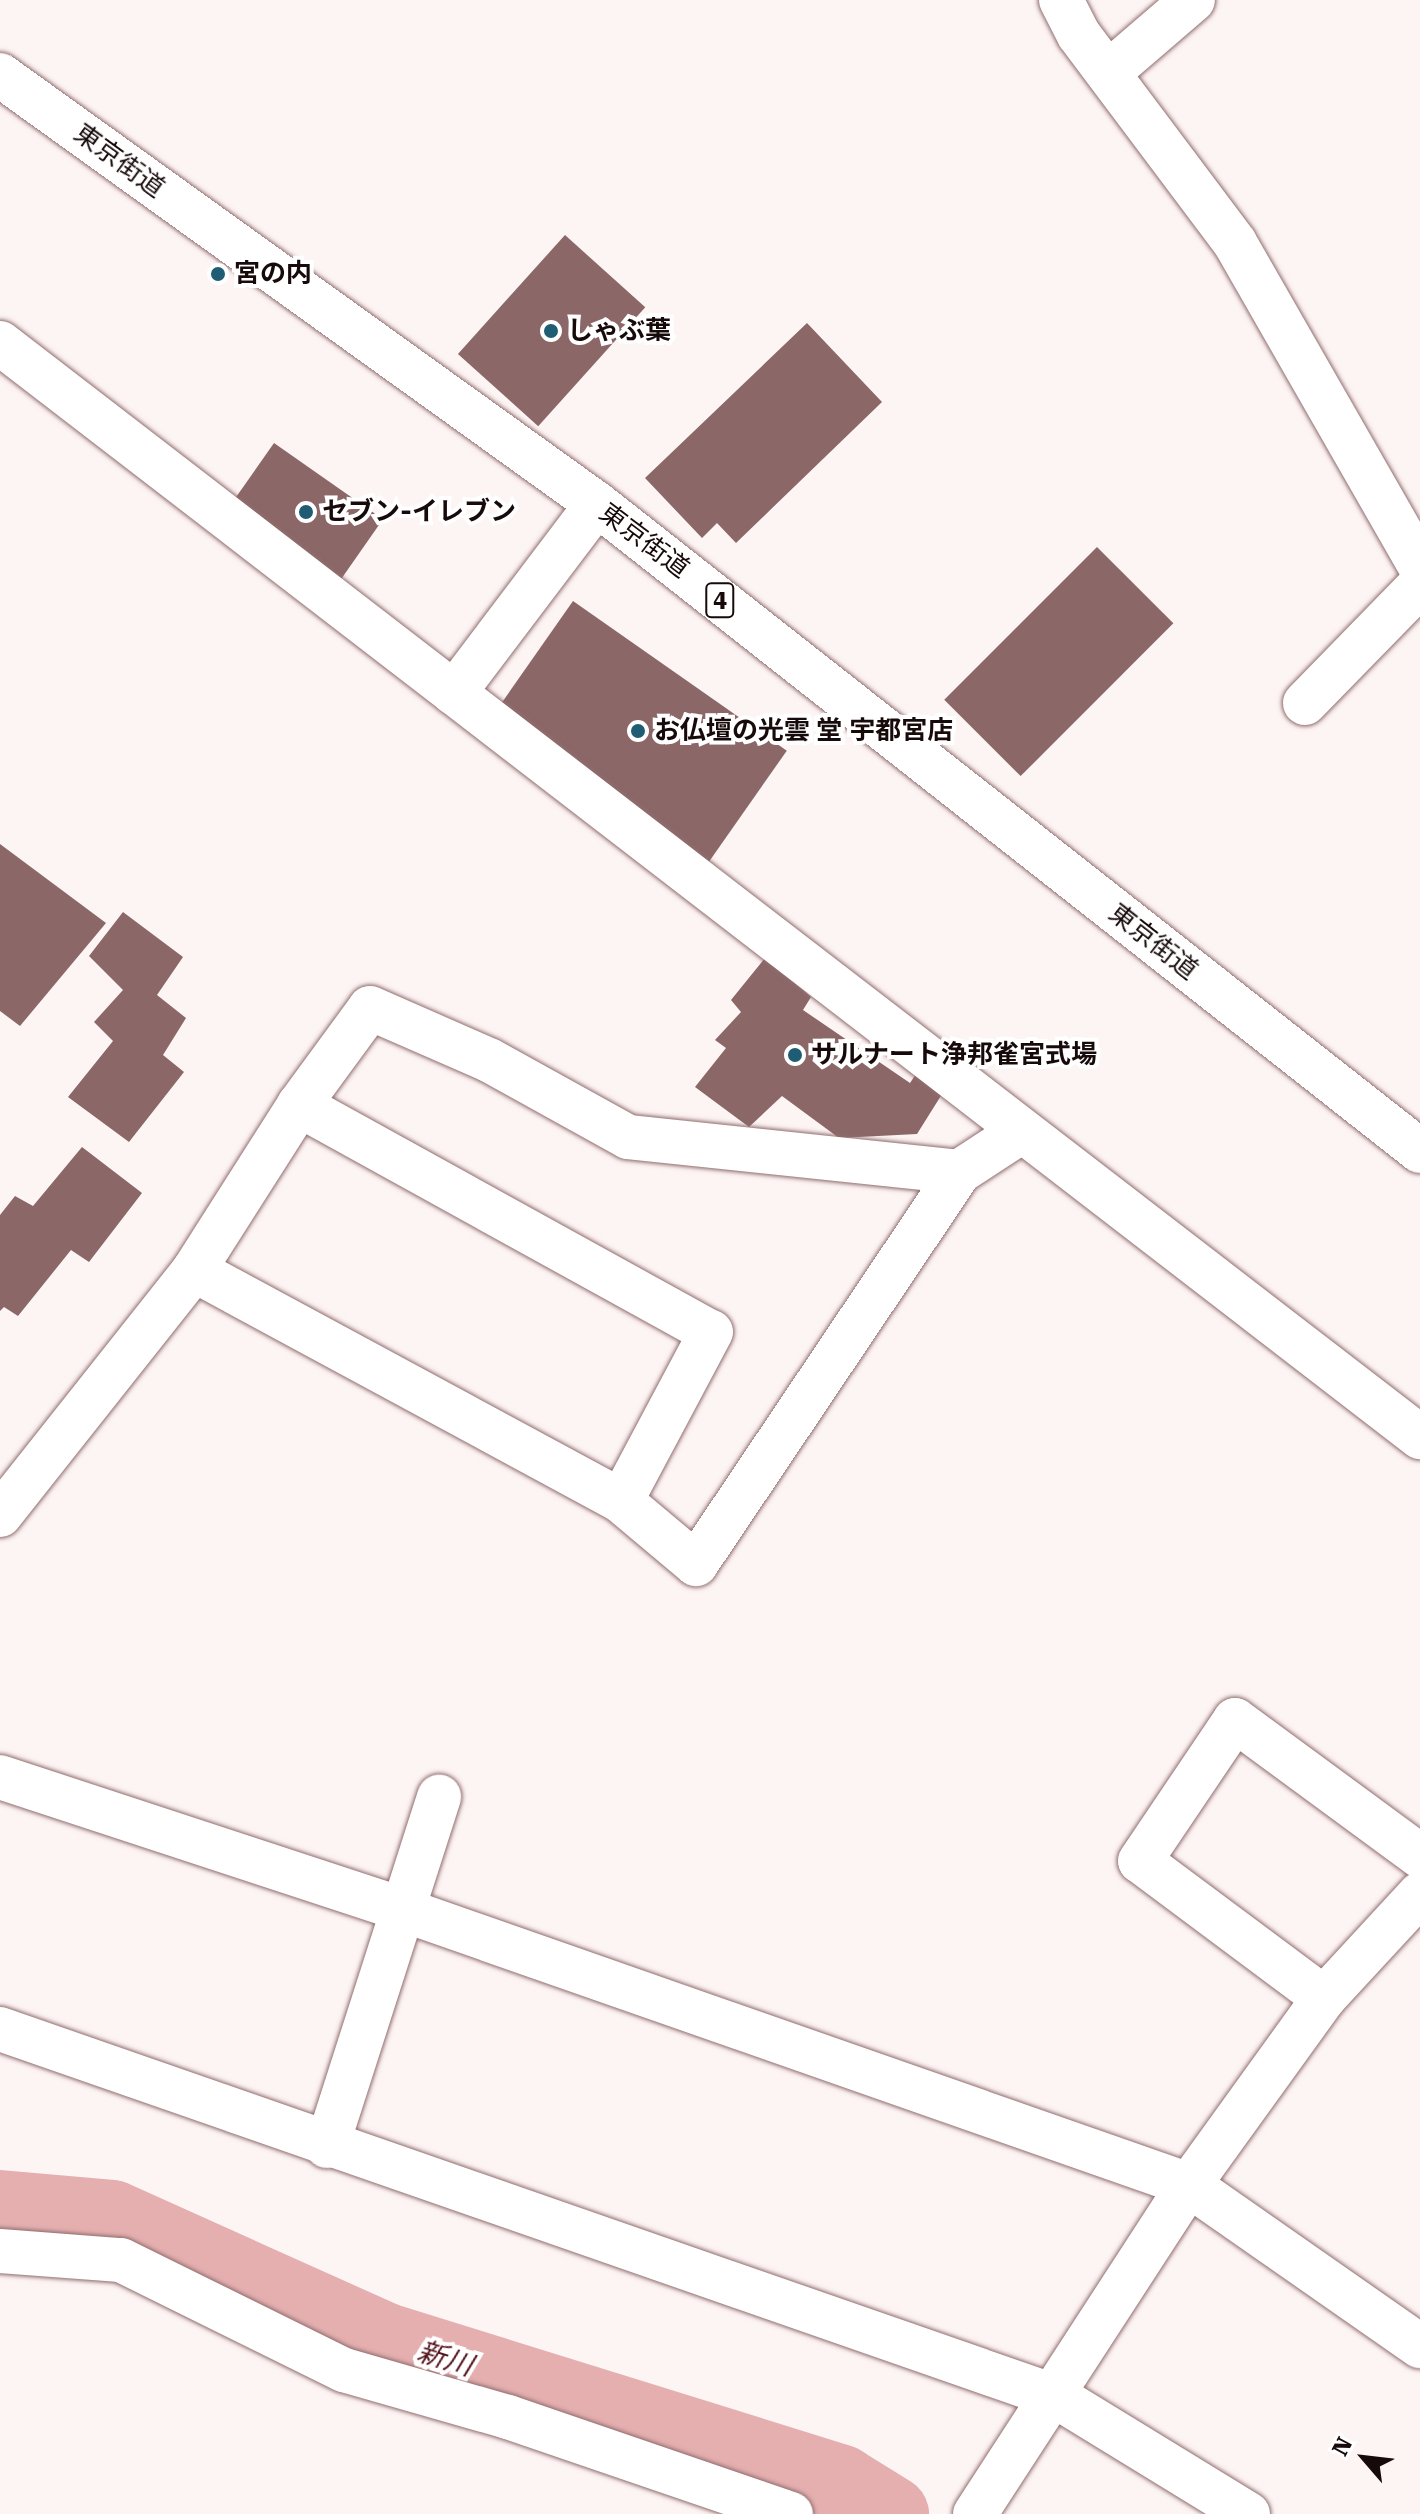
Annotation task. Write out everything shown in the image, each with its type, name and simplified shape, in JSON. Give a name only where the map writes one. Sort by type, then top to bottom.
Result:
[{"type":"main road","points":[[1061,0],[1108,73],[1235,243],[1420,566]]},
{"type":"main road","points":[[1108,73],[1193,0]]},
{"type":"main road","name":"東京街道","points":[[0,75],[597,504],[1420,1151]]},
{"type":"main road","points":[[0,343],[1420,1437]]},
{"type":"main road","points":[[454,693],[597,504]]},
{"type":"main road","points":[[1305,703],[1420,585]]},
{"type":"main road","points":[[0,1515],[194,1270],[299,1105],[370,1008],[489,1060],[628,1137],[959,1172]]},
{"type":"main road","points":[[299,1105],[711,1332],[621,1501]]},
{"type":"main road","points":[[194,1270],[621,1501],[696,1564],[959,1172],[1022,1131]]},
{"type":"main road","points":[[1324,1998],[1140,1861],[1235,1720],[1420,1856]]},
{"type":"main road","points":[[0,1777],[401,1909],[1189,2185],[1420,2346]]},
{"type":"main road","points":[[327,2146],[439,1797]]},
{"type":"main road","points":[[975,2514],[1057,2397],[1189,2185],[1324,1998],[1420,1894]]},
{"type":"main road","points":[[0,2029],[327,2146],[1057,2397],[1248,2514]]},
{"type":"main road","points":[[0,2251],[121,2260],[344,2370],[508,2417],[791,2514]]},
{"type":"building","name":"しゃぶ葉","points":[[565,235],[645,307],[538,426],[458,354]]},
{"type":"building","points":[[807,323],[882,402],[736,543],[717,523],[702,538],[645,478]]},
{"type":"building","name":"セブン-イレブン","points":[[274,443],[383,519],[341,580],[232,504]]},
{"type":"building","points":[[1097,547],[1173,623],[1021,776],[944,700]]},
{"type":"building","name":"お仏壇の光雲 堂 宇都宮店","points":[[573,601],[787,751],[709,862],[495,712]]},
{"type":"building","points":[[0,844],[106,923],[20,1026],[0,1011]]},
{"type":"building","points":[[123,912],[183,957],[157,995],[186,1018],[163,1055],[184,1072],[129,1142],[68,1097],[113,1041],[94,1022],[123,990],[89,956]]},
{"type":"building","name":"サルナート浄邦雀宮式場","points":[[765,958],[811,997],[803,1010],[910,1083],[924,1062],[949,1083],[917,1134],[839,1138],[782,1096],[749,1127],[695,1087],[726,1048],[715,1040],[741,1012],[731,1000]]},
{"type":"building","points":[[82,1147],[142,1193],[89,1262],[71,1250],[18,1316],[4,1307],[0,1311],[0,1215],[15,1196],[33,1206]]},
{"type":"waterway","name":"新川","points":[[0,2208],[112,2218],[383,2340],[841,2483],[891,2514]]},
{"type":"place","name":"宮の内","points":[[218,274]]},
{"type":"place","name":"しゃぶ葉","points":[[551,331]]},
{"type":"place","name":"セブン-イレブン","points":[[306,512]]},
{"type":"place","name":"お仏壇の光雲 堂 宇都宮店","points":[[638,731]]},
{"type":"place","name":"サルナート浄邦雀宮式場","points":[[795,1055]]}]
